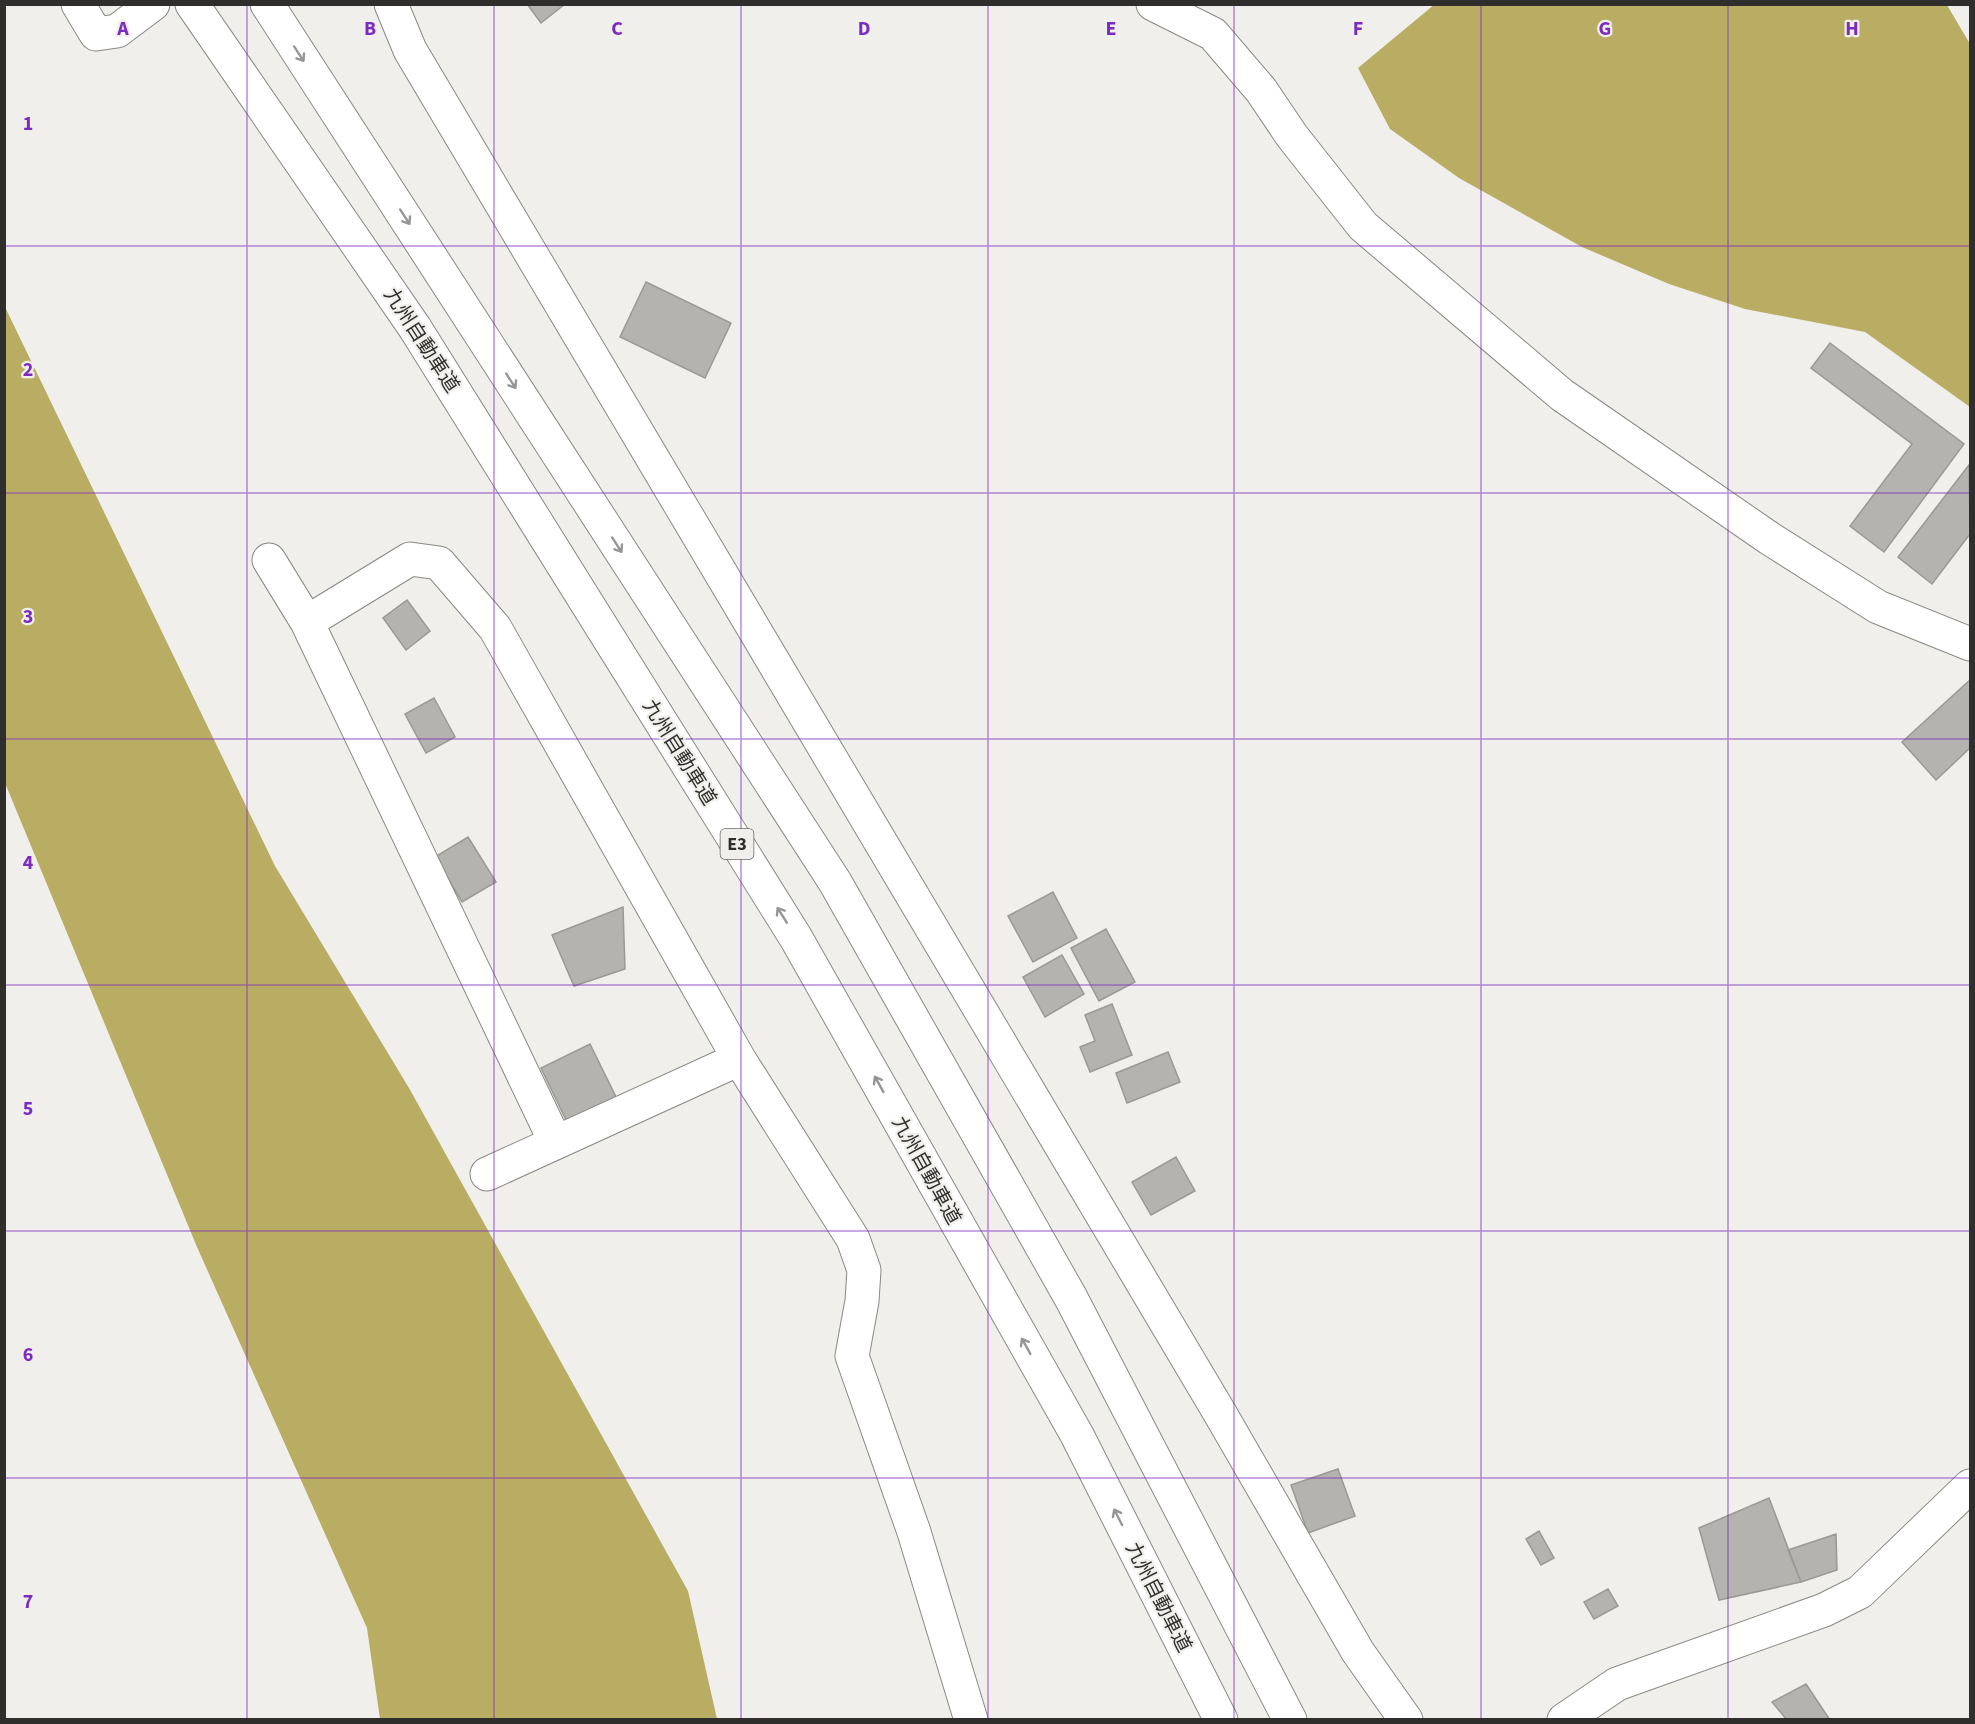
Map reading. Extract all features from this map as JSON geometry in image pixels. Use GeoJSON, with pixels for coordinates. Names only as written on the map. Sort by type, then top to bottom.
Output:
{"type":"FeatureCollection","features":[{"type":"Feature","properties":{"kind":"main road"},"geometry":{"type":"LineString","coordinates":[[78,4],[96,34],[117,31],[149,7]]}},
{"type":"Feature","properties":{"kind":"main road","name":"九州自動車道"},"geometry":{"type":"LineString","coordinates":[[192,4],[415,328],[796,938],[1077,1435],[1221,1719]]}},
{"type":"Feature","properties":{"kind":"main road"},"geometry":{"type":"LineString","coordinates":[[267,4],[835,882],[1071,1298],[1290,1719]]}},
{"type":"Feature","properties":{"kind":"main road"},"geometry":{"type":"LineString","coordinates":[[391,4],[410,50],[1209,1394],[1358,1652],[1406,1719]]}},
{"type":"Feature","properties":{"kind":"main road"},"geometry":{"type":"LineString","coordinates":[[1154,4],[1213,34],[1261,90],[1292,136],[1363,226],[1562,395],[1769,538],[1878,607],[1971,644]]}},
{"type":"Feature","properties":{"kind":"main road"},"geometry":{"type":"LineString","coordinates":[[307,622],[410,559],[439,563],[495,628],[739,1059],[853,1239],[864,1270],[862,1301],[852,1356],[914,1532],[971,1719]]}},
{"type":"Feature","properties":{"kind":"main road"},"geometry":{"type":"LineString","coordinates":[[269,560],[307,622],[555,1141]]}},
{"type":"Feature","properties":{"kind":"main road"},"geometry":{"type":"LineString","coordinates":[[487,1174],[739,1059]]}},
{"type":"Feature","properties":{"kind":"main road"},"geometry":{"type":"LineString","coordinates":[[1563,1719],[1617,1684],[1824,1610],[1860,1592],[1971,1486]]}},
{"type":"Feature","properties":{"kind":"shaded area"},"geometry":{"type":"Polygon","coordinates":[[[1435,4],[1947,5],[1970,44],[1970,407],[1865,332],[1745,309],[1669,284],[1582,247],[1459,178],[1390,129],[1358,68],[1435,4]]]}},
{"type":"Feature","properties":{"kind":"shaded area"},"geometry":{"type":"Polygon","coordinates":[[[5,307],[275,866],[409,1088],[688,1591],[717,1719],[380,1719],[367,1628],[197,1247],[5,783],[5,307]]]}},
{"type":"Feature","properties":{"kind":"building"},"geometry":{"type":"Polygon","coordinates":[[[527,4],[565,4],[541,23],[527,4]]]}},
{"type":"Feature","properties":{"kind":"building"},"geometry":{"type":"Polygon","coordinates":[[[646,282],[731,323],[705,378],[620,337],[646,282]]]}},
{"type":"Feature","properties":{"kind":"building"},"geometry":{"type":"Polygon","coordinates":[[[1830,343],[1964,444],[1884,552],[1850,526],[1912,444],[1811,368],[1830,343]]]}},
{"type":"Feature","properties":{"kind":"building"},"geometry":{"type":"Polygon","coordinates":[[[1969,465],[1970,534],[1932,584],[1898,557],[1969,465]]]}},
{"type":"Feature","properties":{"kind":"building"},"geometry":{"type":"Polygon","coordinates":[[[407,600],[430,631],[406,650],[383,618],[407,600]]]}},
{"type":"Feature","properties":{"kind":"building"},"geometry":{"type":"Polygon","coordinates":[[[1970,680],[1970,748],[1936,780],[1902,742],[1970,680]]]}},
{"type":"Feature","properties":{"kind":"building"},"geometry":{"type":"Polygon","coordinates":[[[434,698],[455,737],[426,753],[405,714],[434,698]]]}},
{"type":"Feature","properties":{"kind":"building"},"geometry":{"type":"Polygon","coordinates":[[[468,837],[496,882],[462,902],[435,857],[468,837]]]}},
{"type":"Feature","properties":{"kind":"building"},"geometry":{"type":"Polygon","coordinates":[[[1053,892],[1077,938],[1033,962],[1008,916],[1053,892]]]}},
{"type":"Feature","properties":{"kind":"building"},"geometry":{"type":"Polygon","coordinates":[[[623,907],[625,969],[574,986],[552,935],[623,907]]]}},
{"type":"Feature","properties":{"kind":"building"},"geometry":{"type":"Polygon","coordinates":[[[1106,929],[1135,982],[1099,1001],[1071,948],[1106,929]]]}},
{"type":"Feature","properties":{"kind":"building"},"geometry":{"type":"Polygon","coordinates":[[[1062,955],[1084,994],[1045,1017],[1023,977],[1062,955]]]}},
{"type":"Feature","properties":{"kind":"building"},"geometry":{"type":"Polygon","coordinates":[[[1112,1004],[1132,1055],[1090,1072],[1080,1047],[1095,1041],[1085,1015],[1112,1004]]]}},
{"type":"Feature","properties":{"kind":"building"},"geometry":{"type":"Polygon","coordinates":[[[590,1044],[617,1099],[567,1122],[541,1068],[590,1044]]]}},
{"type":"Feature","properties":{"kind":"building"},"geometry":{"type":"Polygon","coordinates":[[[1168,1052],[1180,1082],[1127,1103],[1116,1073],[1168,1052]]]}},
{"type":"Feature","properties":{"kind":"building"},"geometry":{"type":"Polygon","coordinates":[[[1176,1157],[1195,1191],[1151,1215],[1132,1182],[1176,1157]]]}},
{"type":"Feature","properties":{"kind":"building"},"geometry":{"type":"Polygon","coordinates":[[[1338,1469],[1355,1516],[1308,1533],[1291,1485],[1338,1469]]]}},
{"type":"Feature","properties":{"kind":"building"},"geometry":{"type":"Polygon","coordinates":[[[1769,1498],[1801,1582],[1719,1600],[1699,1528],[1769,1498]]]}},
{"type":"Feature","properties":{"kind":"building"},"geometry":{"type":"Polygon","coordinates":[[[1539,1531],[1554,1558],[1541,1565],[1526,1539],[1539,1531]]]}},
{"type":"Feature","properties":{"kind":"building"},"geometry":{"type":"Polygon","coordinates":[[[1836,1534],[1837,1570],[1801,1582],[1788,1550],[1836,1534]]]}},
{"type":"Feature","properties":{"kind":"building"},"geometry":{"type":"Polygon","coordinates":[[[1608,1589],[1618,1606],[1594,1619],[1584,1602],[1608,1589]]]}},
{"type":"Feature","properties":{"kind":"building"},"geometry":{"type":"Polygon","coordinates":[[[1806,1684],[1830,1720],[1787,1720],[1772,1702],[1806,1684]]]}}]}
